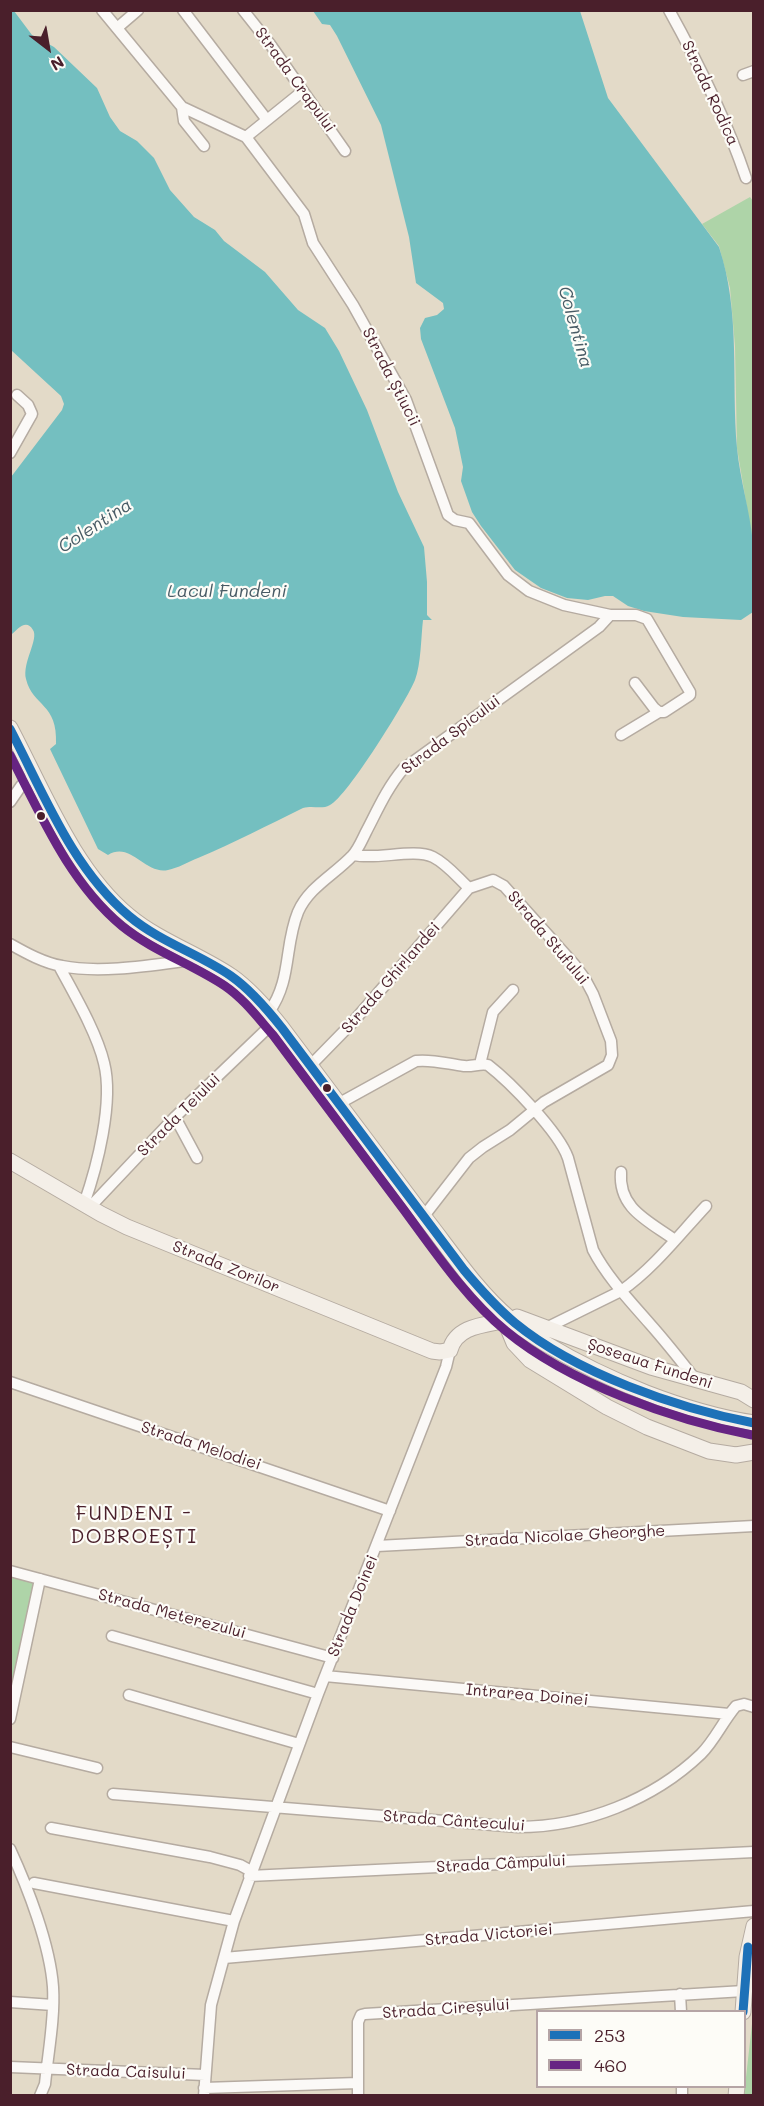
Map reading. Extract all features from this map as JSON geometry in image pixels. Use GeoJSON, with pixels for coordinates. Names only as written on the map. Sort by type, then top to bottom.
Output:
{"type":"FeatureCollection","features":[{"type":"Feature","properties":{"kind":"main road","name":"Șoseaua Fundeni"},"geometry":{"type":"LineString","coordinates":[[10,728],[74,861],[99,895],[136,928],[236,987],[270,1019],[310,1066],[502,1319],[514,1344],[530,1360],[608,1407],[647,1426],[709,1451],[736,1455],[753,1452]]}},
{"type":"Feature","properties":{"kind":"main road","name":"Șoseaua Fundeni"},"geometry":{"type":"LineString","coordinates":[[10,743],[32,776],[82,864],[111,900],[139,924],[232,977],[248,990],[457,1268],[502,1319],[538,1337],[586,1366],[630,1386],[713,1414],[753,1423]]}},
{"type":"Feature","properties":{"kind":"main road","name":"Strada Zorilor"},"geometry":{"type":"LineString","coordinates":[[10,1161],[87,1206],[140,1232],[432,1351],[450,1350]]}},
{"type":"Feature","properties":{"kind":"main road","name":"Strada Doinei"},"geometry":{"type":"LineString","coordinates":[[450,1350],[455,1338],[463,1332],[502,1319]]}},
{"type":"Feature","properties":{"kind":"main road","name":"Șoseaua Fundeni"},"geometry":{"type":"LineString","coordinates":[[538,1337],[741,1392],[753,1400]]}},
{"type":"Feature","properties":{"kind":"main road","name":"Șoseaua Fundeni"},"geometry":{"type":"LineString","coordinates":[[538,1337],[585,1376],[635,1399],[711,1423],[753,1433]]}},
{"type":"Feature","properties":{"kind":"main road"},"geometry":{"type":"LineString","coordinates":[[742,2010],[753,1926]]}},
{"type":"Feature","properties":{"kind":"street","name":"Strada Știucii"},"geometry":{"type":"LineString","coordinates":[[102,10],[182,107],[246,137],[304,214],[313,243],[344,290],[401,390],[415,420],[448,515],[455,520],[469,523],[507,575],[528,591],[564,605],[610,615],[636,615],[647,619],[690,692],[688,698],[664,712],[659,712]]}},
{"type":"Feature","properties":{"kind":"street"},"geometry":{"type":"LineString","coordinates":[[117,28],[138,10]]}},
{"type":"Feature","properties":{"kind":"street"},"geometry":{"type":"LineString","coordinates":[[183,10],[267,120]]}},
{"type":"Feature","properties":{"kind":"street","name":"Strada Crapului"},"geometry":{"type":"LineString","coordinates":[[243,10],[345,151]]}},
{"type":"Feature","properties":{"kind":"street","name":"Strada Rodica"},"geometry":{"type":"LineString","coordinates":[[669,10],[699,64],[734,143],[746,178]]}},
{"type":"Feature","properties":{"kind":"street"},"geometry":{"type":"LineString","coordinates":[[246,137],[303,91]]}},
{"type":"Feature","properties":{"kind":"street"},"geometry":{"type":"LineString","coordinates":[[182,107],[184,121],[204,146]]}},
{"type":"Feature","properties":{"kind":"street"},"geometry":{"type":"LineString","coordinates":[[10,453],[32,414],[28,405],[17,395]]}},
{"type":"Feature","properties":{"kind":"street","name":"Strada Spicului"},"geometry":{"type":"LineString","coordinates":[[270,1019],[284,982],[294,922],[299,911],[315,887],[354,855],[393,782],[403,769],[599,627],[610,615]]}},
{"type":"Feature","properties":{"kind":"street"},"geometry":{"type":"LineString","coordinates":[[621,735],[659,712],[635,683]]}},
{"type":"Feature","properties":{"kind":"street"},"geometry":{"type":"LineString","coordinates":[[10,802],[21,786],[32,776]]}},
{"type":"Feature","properties":{"kind":"street"},"geometry":{"type":"LineString","coordinates":[[354,855],[428,855],[439,861],[470,888]]}},
{"type":"Feature","properties":{"kind":"street","name":"Strada Stufului"},"geometry":{"type":"LineString","coordinates":[[470,888],[488,880],[499,882],[504,886],[585,979],[611,1041],[612,1055],[608,1065],[562,1091],[534,1111]]}},
{"type":"Feature","properties":{"kind":"street","name":"Strada Ghirlandei"},"geometry":{"type":"LineString","coordinates":[[310,1066],[352,1023],[470,888]]}},
{"type":"Feature","properties":{"kind":"street"},"geometry":{"type":"LineString","coordinates":[[10,944],[59,966],[94,969],[192,960]]}},
{"type":"Feature","properties":{"kind":"street"},"geometry":{"type":"LineString","coordinates":[[59,966],[103,1058],[106,1076],[104,1126],[87,1206]]}},
{"type":"Feature","properties":{"kind":"street"},"geometry":{"type":"LineString","coordinates":[[480,1064],[493,1012],[513,990]]}},
{"type":"Feature","properties":{"kind":"street","name":"Strada Teiului"},"geometry":{"type":"LineString","coordinates":[[87,1206],[270,1019]]}},
{"type":"Feature","properties":{"kind":"street"},"geometry":{"type":"LineString","coordinates":[[338,1104],[416,1061],[426,1060],[468,1066],[480,1064],[494,1069],[534,1111],[566,1151],[592,1250],[621,1291],[667,1343],[695,1380]]}},
{"type":"Feature","properties":{"kind":"street"},"geometry":{"type":"LineString","coordinates":[[424,1216],[469,1158],[534,1111]]}},
{"type":"Feature","properties":{"kind":"street"},"geometry":{"type":"LineString","coordinates":[[176,1117],[197,1158]]}},
{"type":"Feature","properties":{"kind":"street"},"geometry":{"type":"LineString","coordinates":[[621,1172],[622,1190],[629,1206],[675,1240]]}},
{"type":"Feature","properties":{"kind":"street"},"geometry":{"type":"LineString","coordinates":[[538,1337],[621,1291],[646,1272],[706,1206]]}},
{"type":"Feature","properties":{"kind":"street","name":"Strada Doinei"},"geometry":{"type":"LineString","coordinates":[[204,2092],[211,2005],[234,1921],[275,1806],[446,1367],[450,1350]]}},
{"type":"Feature","properties":{"kind":"street","name":"Strada Melodiei"},"geometry":{"type":"LineString","coordinates":[[10,1382],[390,1511]]}},
{"type":"Feature","properties":{"kind":"street","name":"Strada Nicolae Gheorghe"},"geometry":{"type":"LineString","coordinates":[[377,1546],[753,1526]]}},
{"type":"Feature","properties":{"kind":"street","name":"Strada Meterezului"},"geometry":{"type":"LineString","coordinates":[[10,1571],[333,1658]]}},
{"type":"Feature","properties":{"kind":"street"},"geometry":{"type":"LineString","coordinates":[[10,1719],[40,1579]]}},
{"type":"Feature","properties":{"kind":"street"},"geometry":{"type":"LineString","coordinates":[[112,1636],[318,1694]]}},
{"type":"Feature","properties":{"kind":"street","name":"Intrarea Doinei"},"geometry":{"type":"LineString","coordinates":[[325,1676],[729,1714]]}},
{"type":"Feature","properties":{"kind":"street"},"geometry":{"type":"LineString","coordinates":[[129,1695],[299,1744]]}},
{"type":"Feature","properties":{"kind":"street"},"geometry":{"type":"LineString","coordinates":[[729,1714],[740,1704],[753,1707]]}},
{"type":"Feature","properties":{"kind":"street","name":"Strada Cântecului"},"geometry":{"type":"LineString","coordinates":[[112,1794],[541,1827],[591,1817],[626,1803],[666,1780],[702,1753],[719,1732],[729,1714]]}},
{"type":"Feature","properties":{"kind":"street"},"geometry":{"type":"LineString","coordinates":[[10,1747],[98,1768]]}},
{"type":"Feature","properties":{"kind":"street"},"geometry":{"type":"LineString","coordinates":[[51,1828],[210,1857],[240,1865],[250,1874]]}},
{"type":"Feature","properties":{"kind":"street"},"geometry":{"type":"LineString","coordinates":[[10,1850],[23,1881],[47,1954],[53,1987],[46,2069]]}},
{"type":"Feature","properties":{"kind":"street","name":"Strada Câmpului"},"geometry":{"type":"LineString","coordinates":[[250,1874],[753,1852]]}},
{"type":"Feature","properties":{"kind":"street"},"geometry":{"type":"LineString","coordinates":[[34,1883],[234,1921]]}},
{"type":"Feature","properties":{"kind":"street","name":"Strada Victoriei"},"geometry":{"type":"LineString","coordinates":[[224,1959],[753,1911]]}},
{"type":"Feature","properties":{"kind":"street","name":"Strada Cireșului"},"geometry":{"type":"LineString","coordinates":[[358,2096],[358,2022],[361,2015],[744,1991]]}},
{"type":"Feature","properties":{"kind":"street"},"geometry":{"type":"LineString","coordinates":[[681,1994],[681,2010]]}},
{"type":"Feature","properties":{"kind":"street"},"geometry":{"type":"LineString","coordinates":[[10,2002],[53,2005]]}},
{"type":"Feature","properties":{"kind":"street","name":"Strada Caisului"},"geometry":{"type":"LineString","coordinates":[[10,2067],[205,2075]]}},
{"type":"Feature","properties":{"kind":"street","name":"Strada Caisului"},"geometry":{"type":"LineString","coordinates":[[40,2096],[45,2084],[46,2069]]}},
{"type":"Feature","properties":{"kind":"street"},"geometry":{"type":"LineString","coordinates":[[204,2092],[358,2083]]}},
{"type":"Feature","properties":{"kind":"green space"},"geometry":{"type":"Polygon","coordinates":[[[750,197],[753,201],[753,544],[737,448],[735,346],[730,288],[719,246],[702,224],[750,197]]]}},
{"type":"Feature","properties":{"kind":"green space"},"geometry":{"type":"Polygon","coordinates":[[[11,1575],[35,1581],[11,1696],[11,1575]]]}},
{"type":"Feature","properties":{"kind":"green space"},"geometry":{"type":"Polygon","coordinates":[[[753,2015],[753,2095],[744,2095],[753,2015]]]}},
{"type":"Feature","properties":{"kind":"water","name":"Lacul Fundeni"},"geometry":{"type":"Polygon","coordinates":[[[10,11],[14,11],[32,35],[54,47],[97,88],[110,117],[120,131],[137,141],[154,158],[170,190],[194,217],[215,230],[224,241],[265,272],[298,310],[325,328],[339,351],[367,410],[398,492],[424,547],[427,615],[432,620],[423,620],[417,674],[410,691],[389,726],[349,785],[330,805],[303,808],[225,846],[168,870],[152,868],[124,852],[108,855],[98,849],[50,749],[56,744],[53,720],[29,688],[26,679],[26,666],[34,639],[33,630],[25,625],[11,635],[11,477],[62,410],[64,404],[61,396],[11,350],[10,11]]]}},
{"type":"Feature","properties":{"kind":"water","name":"Colentina"},"geometry":{"type":"Polygon","coordinates":[[[313,11],[580,11],[608,98],[719,247],[726,272],[733,322],[737,448],[754,551],[753,612],[741,620],[683,617],[644,611],[628,606],[613,596],[588,600],[567,598],[541,588],[515,570],[481,526],[472,512],[461,481],[463,467],[455,428],[421,339],[420,328],[425,318],[437,315],[444,309],[443,303],[416,283],[409,237],[381,125],[337,36],[330,25],[322,24],[313,11]]]}},
{"type":"Feature","properties":{"kind":"transit line","name":"253"},"geometry":{"type":"LineString","coordinates":[[10,729],[61,829],[91,876],[109,897],[141,925],[231,976],[258,1000],[282,1028],[464,1270],[501,1311],[540,1341],[597,1373],[660,1398],[754,1423]]}},
{"type":"Feature","properties":{"kind":"transit line","name":"460"},"geometry":{"type":"LineString","coordinates":[[10,755],[45,824],[86,889],[103,908],[134,935],[225,986],[250,1009],[273,1035],[452,1274],[491,1318],[531,1350],[591,1383],[689,1420],[752,1435]]}},
{"type":"Feature","properties":{"kind":"transit line"},"geometry":{"type":"LineString","coordinates":[[743,2010],[748,1947]]}},
{"type":"Feature","properties":{"kind":"district","name":"FUNDENI - DOBROEȘTI"},"geometry":{"type":"Point","coordinates":[134,1526]}}]}
